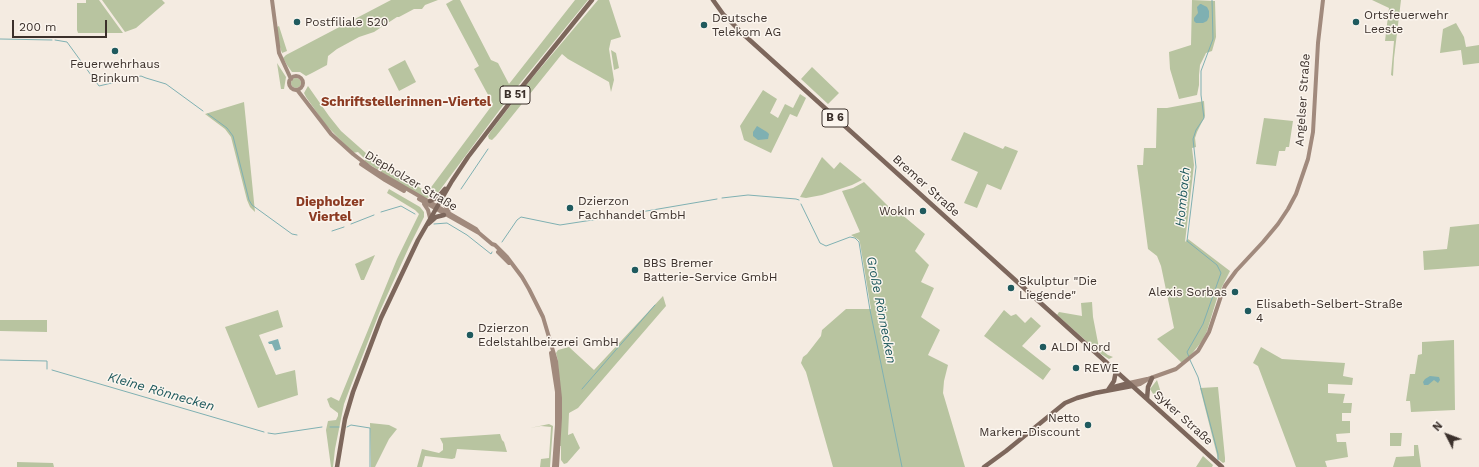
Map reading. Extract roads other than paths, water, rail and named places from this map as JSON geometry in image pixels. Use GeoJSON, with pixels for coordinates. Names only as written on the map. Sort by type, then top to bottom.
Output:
{"type":"FeatureCollection","features":[{"type":"Feature","properties":{"kind":"main road","name":"B 51"},"geometry":{"type":"LineString","coordinates":[[337,467],[344,419],[352,392],[390,298],[411,252],[426,224],[452,181],[494,122],[592,0]]}},
{"type":"Feature","properties":{"kind":"main road","name":"Bremer Straße"},"geometry":{"type":"LineString","coordinates":[[713,0],[723,14],[740,31],[1131,384]]}},
{"type":"Feature","properties":{"kind":"main road","name":"B 51"},"geometry":{"type":"LineString","coordinates":[[430,201],[438,197],[452,181]]}},
{"type":"Feature","properties":{"kind":"main road"},"geometry":{"type":"LineString","coordinates":[[426,224],[430,223],[436,217],[444,215]]}},
{"type":"Feature","properties":{"kind":"main road"},"geometry":{"type":"LineString","coordinates":[[1109,390],[1114,381],[1116,371]]}},
{"type":"Feature","properties":{"kind":"main road"},"geometry":{"type":"LineString","coordinates":[[1147,399],[1150,379]]}},
{"type":"Feature","properties":{"kind":"main road"},"geometry":{"type":"LineString","coordinates":[[984,467],[998,458],[1066,403],[1077,398],[1131,384]]}},
{"type":"Feature","properties":{"kind":"main road","name":"Syker Straße"},"geometry":{"type":"LineString","coordinates":[[1131,384],[1221,466]]}},
{"type":"Feature","properties":{"kind":"street"},"geometry":{"type":"LineString","coordinates":[[272,0],[279,54],[292,78]]}},
{"type":"Feature","properties":{"kind":"street","name":"Angelser Straße"},"geometry":{"type":"LineString","coordinates":[[1131,384],[1176,370],[1198,351],[1209,332],[1225,286],[1236,271],[1263,242],[1288,209],[1303,175],[1310,151],[1313,132],[1318,43],[1323,0]]}},
{"type":"Feature","properties":{"kind":"street"},"geometry":{"type":"LineString","coordinates":[[300,77],[303,80],[304,84],[300,90],[293,90],[290,87],[289,83],[292,78],[300,77]]}},
{"type":"Feature","properties":{"kind":"street","name":"Diepholzer Straße"},"geometry":{"type":"LineString","coordinates":[[300,90],[306,101],[324,125],[350,155],[370,170],[421,201],[451,214],[470,225],[492,244],[513,266],[529,289],[542,317],[551,346],[557,392],[555,467]]}},
{"type":"Feature","properties":{"kind":"street","name":"Diepholzer Straße"},"geometry":{"type":"LineString","coordinates":[[337,140],[371,168],[422,199],[430,201],[444,215],[479,234]]}},
{"type":"Feature","properties":{"kind":"street"},"geometry":{"type":"LineString","coordinates":[[442,197],[446,209],[451,214]]}},
{"type":"Feature","properties":{"kind":"street"},"geometry":{"type":"LineString","coordinates":[[421,201],[427,208],[430,218]]}},
{"type":"Feature","properties":{"kind":"water"},"geometry":{"type":"Polygon","coordinates":[[[1200,4],[1207,7],[1209,17],[1207,21],[1203,23],[1196,23],[1194,18],[1198,13],[1197,7],[1200,4]]]}},
{"type":"Feature","properties":{"kind":"water"},"geometry":{"type":"Polygon","coordinates":[[[757,126],[769,134],[768,139],[758,140],[753,136],[753,132],[757,126]]]}},
{"type":"Feature","properties":{"kind":"water"},"geometry":{"type":"Polygon","coordinates":[[[278,339],[281,349],[275,351],[272,344],[269,344],[268,342],[278,339]]]}},
{"type":"Feature","properties":{"kind":"water"},"geometry":{"type":"Polygon","coordinates":[[[1430,376],[1439,377],[1440,380],[1438,383],[1434,380],[1428,385],[1424,385],[1423,382],[1425,379],[1430,376]]]}},
{"type":"Feature","properties":{"kind":"waterway","name":"Hombach"},"geometry":{"type":"LineString","coordinates":[[1189,357],[1187,352],[1203,324],[1221,273],[1217,265],[1187,241],[1196,167],[1193,139],[1196,130],[1204,118],[1201,95],[1201,71],[1213,39],[1212,0]]}},
{"type":"Feature","properties":{"kind":"waterway","name":"Große Rönnecken"},"geometry":{"type":"LineString","coordinates":[[0,39],[52,40]]}},
{"type":"Feature","properties":{"kind":"waterway","name":"Große Rönnecken"},"geometry":{"type":"LineString","coordinates":[[55,40],[67,42],[99,86],[141,76],[166,84],[203,111]]}},
{"type":"Feature","properties":{"kind":"waterway","name":"Große Rönnecken"},"geometry":{"type":"LineString","coordinates":[[208,114],[227,128],[233,136],[249,200],[252,205],[292,234],[297,235]]}},
{"type":"Feature","properties":{"kind":"waterway"},"geometry":{"type":"LineString","coordinates":[[461,189],[488,149]]}},
{"type":"Feature","properties":{"kind":"waterway","name":"Große Rönnecken"},"geometry":{"type":"LineString","coordinates":[[722,198],[748,195],[799,200]]}},
{"type":"Feature","properties":{"kind":"waterway","name":"Große Rönnecken"},"geometry":{"type":"LineString","coordinates":[[629,214],[717,199]]}},
{"type":"Feature","properties":{"kind":"waterway","name":"Große Rönnecken"},"geometry":{"type":"LineString","coordinates":[[801,204],[820,243],[826,246],[850,237],[855,238],[859,242],[870,310],[902,467]]}},
{"type":"Feature","properties":{"kind":"waterway","name":"Große Rönnecken"},"geometry":{"type":"LineString","coordinates":[[381,212],[401,206],[415,214]]}},
{"type":"Feature","properties":{"kind":"waterway","name":"Große Rönnecken"},"geometry":{"type":"LineString","coordinates":[[351,224],[374,215]]}},
{"type":"Feature","properties":{"kind":"waterway","name":"Große Rönnecken"},"geometry":{"type":"LineString","coordinates":[[502,242],[517,220],[521,217],[560,225],[625,215]]}},
{"type":"Feature","properties":{"kind":"waterway","name":"Große Rönnecken"},"geometry":{"type":"LineString","coordinates":[[434,224],[447,223],[467,235],[491,254],[492,252]]}},
{"type":"Feature","properties":{"kind":"waterway","name":"Große Rönnecken"},"geometry":{"type":"LineString","coordinates":[[332,231],[344,227]]}},
{"type":"Feature","properties":{"kind":"waterway"},"geometry":{"type":"LineString","coordinates":[[582,389],[655,305]]}},
{"type":"Feature","properties":{"kind":"waterway","name":"Kleine Rönnecken"},"geometry":{"type":"LineString","coordinates":[[0,360],[47,361],[47,369]]}},
{"type":"Feature","properties":{"kind":"waterway","name":"Hombach"},"geometry":{"type":"LineString","coordinates":[[1190,360],[1198,377],[1218,454],[1218,460]]}},
{"type":"Feature","properties":{"kind":"waterway","name":"Kleine Rönnecken"},"geometry":{"type":"LineString","coordinates":[[52,370],[264,432]]}},
{"type":"Feature","properties":{"kind":"waterway","name":"Kleine Rönnecken"},"geometry":{"type":"LineString","coordinates":[[347,427],[351,425],[370,428],[370,467]]}},
{"type":"Feature","properties":{"kind":"waterway","name":"Kleine Rönnecken"},"geometry":{"type":"LineString","coordinates":[[268,433],[275,434],[322,427]]}},
{"type":"Feature","properties":{"kind":"waterway","name":"Kleine Rönnecken"},"geometry":{"type":"LineString","coordinates":[[330,427],[339,427]]}},
{"type":"Feature","properties":{"kind":"place","name":"Postfiliale 520"},"geometry":{"type":"Point","coordinates":[297,22]}},
{"type":"Feature","properties":{"kind":"place","name":"Ortsfeuerwehr Leeste"},"geometry":{"type":"Point","coordinates":[1356,22]}},
{"type":"Feature","properties":{"kind":"place","name":"Deutsche Telekom AG"},"geometry":{"type":"Point","coordinates":[704,25]}},
{"type":"Feature","properties":{"kind":"place","name":"Feuerwehrhaus Brinkum"},"geometry":{"type":"Point","coordinates":[115,51]}},
{"type":"Feature","properties":{"kind":"place","name":"Dzierzon Fachhandel GmbH"},"geometry":{"type":"Point","coordinates":[570,208]}},
{"type":"Feature","properties":{"kind":"place","name":"WokIn"},"geometry":{"type":"Point","coordinates":[923,211]}},
{"type":"Feature","properties":{"kind":"place","name":"BBS Bremer Batterie-Service GmbH"},"geometry":{"type":"Point","coordinates":[635,270]}},
{"type":"Feature","properties":{"kind":"place","name":"Skulptur \"Die Liegende\""},"geometry":{"type":"Point","coordinates":[1011,288]}},
{"type":"Feature","properties":{"kind":"place","name":"Alexis Sorbas"},"geometry":{"type":"Point","coordinates":[1235,292]}},
{"type":"Feature","properties":{"kind":"place","name":"Elisabeth-Selbert-Straße 4"},"geometry":{"type":"Point","coordinates":[1248,311]}},
{"type":"Feature","properties":{"kind":"place","name":"Dzierzon Edelstahlbeizerei GmbH"},"geometry":{"type":"Point","coordinates":[470,335]}},
{"type":"Feature","properties":{"kind":"place","name":"ALDI Nord"},"geometry":{"type":"Point","coordinates":[1043,347]}},
{"type":"Feature","properties":{"kind":"place","name":"REWE"},"geometry":{"type":"Point","coordinates":[1076,368]}},
{"type":"Feature","properties":{"kind":"place","name":"Netto Marken-Discount"},"geometry":{"type":"Point","coordinates":[1088,425]}},
{"type":"Feature","properties":{"kind":"district","name":"Schriftstellerinnen-Viertel"},"geometry":{"type":"Point","coordinates":[406,102]}},
{"type":"Feature","properties":{"kind":"district","name":"Diepholzer Viertel"},"geometry":{"type":"Point","coordinates":[330,210]}}]}
